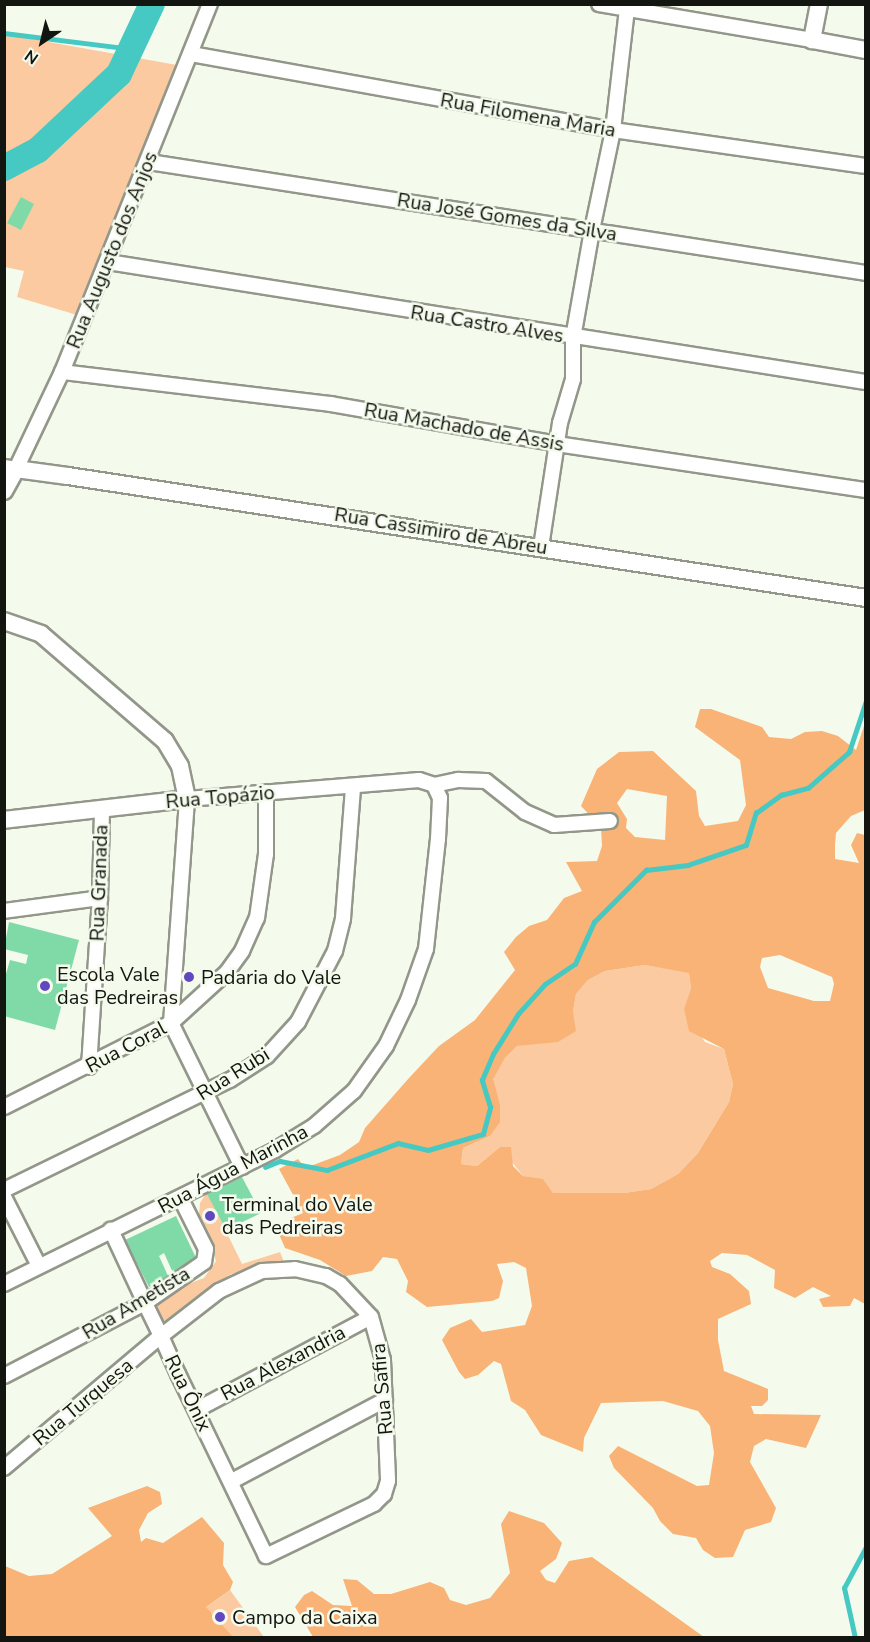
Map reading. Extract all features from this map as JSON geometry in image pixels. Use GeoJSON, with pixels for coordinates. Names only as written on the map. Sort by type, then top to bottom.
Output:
{"type":"FeatureCollection","features":[{"type":"Feature","properties":{"kind":"street","name":"Rua Augusto dos Anjos"},"geometry":{"type":"LineString","coordinates":[[4,491],[10,468],[62,372],[149,162],[210,4]]}},
{"type":"Feature","properties":{"kind":"street"},"geometry":{"type":"LineString","coordinates":[[598,4],[866,50]]}},
{"type":"Feature","properties":{"kind":"street"},"geometry":{"type":"LineString","coordinates":[[812,40],[819,4]]}},
{"type":"Feature","properties":{"kind":"street"},"geometry":{"type":"LineString","coordinates":[[541,547],[557,444],[573,379],[573,338],[592,230],[614,130],[627,9]]}},
{"type":"Feature","properties":{"kind":"street","name":"Rua Filomena Maria"},"geometry":{"type":"LineString","coordinates":[[192,54],[614,130],[866,166]]}},
{"type":"Feature","properties":{"kind":"street","name":"Rua José Gomes da Silva"},"geometry":{"type":"LineString","coordinates":[[149,162],[866,273]]}},
{"type":"Feature","properties":{"kind":"street","name":"Rua Castro Alves"},"geometry":{"type":"LineString","coordinates":[[108,262],[573,338],[866,382]]}},
{"type":"Feature","properties":{"kind":"street","name":"Rua Machado de Assis"},"geometry":{"type":"LineString","coordinates":[[62,372],[331,404],[557,444],[866,490]]}},
{"type":"Feature","properties":{"kind":"street","name":"Rua Cassimiro de Abreu"},"geometry":{"type":"LineString","coordinates":[[10,468],[866,598]]}},
{"type":"Feature","properties":{"kind":"street"},"geometry":{"type":"LineString","coordinates":[[4,621],[41,634],[165,741],[180,766],[187,799],[171,1023],[242,1167]]}},
{"type":"Feature","properties":{"kind":"street","name":"Rua Topázio"},"geometry":{"type":"LineString","coordinates":[[4,820],[266,792],[352,788],[419,780],[434,785],[458,780],[486,781],[525,812],[554,825],[610,821]]}},
{"type":"Feature","properties":{"kind":"street","name":"Rua Água Marinha"},"geometry":{"type":"LineString","coordinates":[[4,1284],[111,1230],[181,1199],[242,1167],[314,1126],[354,1091],[386,1046],[408,1000],[426,948],[437,863],[440,798],[434,785]]}},
{"type":"Feature","properties":{"kind":"street","name":"Rua Rubi"},"geometry":{"type":"LineString","coordinates":[[4,1190],[207,1093],[267,1056],[298,1022],[320,984],[335,951],[344,918],[352,788]]}},
{"type":"Feature","properties":{"kind":"street","name":"Rua Coral"},"geometry":{"type":"LineString","coordinates":[[4,1107],[171,1023],[227,972],[242,951],[257,918],[266,854],[266,792]]}},
{"type":"Feature","properties":{"kind":"street","name":"Rua Granada"},"geometry":{"type":"LineString","coordinates":[[89,1066],[100,898],[102,808]]}},
{"type":"Feature","properties":{"kind":"street"},"geometry":{"type":"LineString","coordinates":[[4,911],[100,898]]}},
{"type":"Feature","properties":{"kind":"street"},"geometry":{"type":"LineString","coordinates":[[4,1197],[39,1266]]}},
{"type":"Feature","properties":{"kind":"street","name":"Rua Ametista"},"geometry":{"type":"LineString","coordinates":[[4,1376],[145,1303],[207,1258],[181,1199]]}},
{"type":"Feature","properties":{"kind":"street","name":"Rua Ônix"},"geometry":{"type":"LineString","coordinates":[[111,1230],[266,1556]]}},
{"type":"Feature","properties":{"kind":"street","name":"Rua Safira"},"geometry":{"type":"LineString","coordinates":[[161,1336],[233,1282],[278,1269],[326,1276],[358,1299],[371,1317],[382,1360],[385,1400],[388,1481],[384,1494],[374,1504],[266,1556]]}},
{"type":"Feature","properties":{"kind":"street","name":"Rua Alexandria"},"geometry":{"type":"LineString","coordinates":[[195,1410],[371,1317]]}},
{"type":"Feature","properties":{"kind":"street","name":"Rua Turquesa"},"geometry":{"type":"LineString","coordinates":[[4,1468],[161,1336]]}},
{"type":"Feature","properties":{"kind":"street"},"geometry":{"type":"LineString","coordinates":[[232,1481],[385,1400]]}},
{"type":"Feature","properties":{"kind":"shaded area"},"geometry":{"type":"Polygon","coordinates":[[[4,34],[177,65],[77,315],[17,297],[24,271],[5,267],[4,34]]]}},
{"type":"Feature","properties":{"kind":"shaded area"},"geometry":{"type":"Polygon","coordinates":[[[700,709],[711,709],[762,727],[769,737],[791,739],[805,732],[822,731],[838,736],[856,750],[865,723],[865,810],[851,816],[836,833],[835,859],[859,863],[851,845],[857,833],[865,835],[865,1304],[854,1298],[850,1306],[823,1307],[819,1299],[831,1296],[813,1287],[795,1298],[774,1288],[775,1270],[747,1255],[722,1253],[710,1261],[712,1267],[730,1274],[749,1291],[751,1304],[718,1319],[718,1340],[724,1371],[768,1389],[768,1400],[762,1406],[751,1406],[754,1414],[821,1415],[806,1448],[766,1439],[754,1446],[750,1462],[776,1508],[771,1522],[745,1530],[733,1557],[715,1558],[703,1550],[696,1538],[673,1534],[660,1521],[653,1508],[614,1468],[609,1456],[618,1446],[697,1486],[709,1485],[714,1453],[710,1426],[698,1411],[663,1401],[601,1403],[584,1438],[583,1452],[541,1435],[525,1410],[511,1401],[501,1364],[494,1361],[478,1375],[465,1379],[459,1372],[442,1340],[450,1328],[471,1319],[482,1332],[525,1325],[532,1306],[526,1268],[514,1262],[497,1264],[503,1281],[499,1298],[492,1301],[427,1307],[406,1292],[408,1281],[397,1259],[383,1257],[372,1271],[346,1276],[320,1260],[285,1248],[278,1232],[291,1218],[303,1213],[279,1169],[298,1159],[305,1168],[340,1155],[359,1142],[365,1128],[409,1078],[439,1046],[475,1020],[515,970],[504,952],[516,937],[529,926],[547,920],[564,898],[582,891],[566,862],[597,861],[602,846],[601,827],[581,806],[597,769],[619,752],[653,751],[696,791],[699,816],[705,826],[738,821],[746,805],[740,760],[695,727],[700,709]],[[627,789],[617,803],[627,819],[626,828],[635,837],[665,840],[667,796],[627,789]],[[780,955],[762,958],[760,967],[768,988],[814,1001],[830,1001],[834,984],[832,977],[780,955]],[[645,965],[605,971],[588,980],[576,994],[573,1012],[576,1031],[558,1042],[517,1046],[505,1058],[493,1079],[500,1104],[500,1122],[490,1136],[463,1148],[461,1164],[477,1166],[500,1147],[511,1147],[513,1166],[523,1176],[543,1179],[553,1193],[624,1193],[651,1189],[678,1174],[698,1153],[729,1102],[733,1084],[724,1049],[689,1031],[684,1009],[691,988],[689,973],[645,965]]]}},
{"type":"Feature","properties":{"kind":"shaded area"},"geometry":{"type":"Polygon","coordinates":[[[645,965],[689,972],[691,988],[684,1010],[705,1042],[724,1049],[733,1084],[729,1102],[698,1153],[678,1174],[651,1189],[624,1193],[553,1193],[543,1180],[523,1176],[500,1147],[477,1166],[461,1164],[463,1148],[490,1136],[500,1104],[492,1079],[505,1058],[517,1046],[528,1044],[573,1012],[576,994],[588,980],[605,971],[645,965]]]}},
{"type":"Feature","properties":{"kind":"shaded area"},"geometry":{"type":"Polygon","coordinates":[[[207,1192],[242,1264],[280,1252],[284,1262],[231,1274],[187,1310],[165,1321],[156,1314],[153,1306],[164,1293],[204,1278],[216,1261],[199,1215],[200,1203],[207,1192]]]}},
{"type":"Feature","properties":{"kind":"shaded area"},"geometry":{"type":"Polygon","coordinates":[[[147,1486],[160,1492],[162,1504],[148,1513],[139,1530],[141,1542],[146,1538],[163,1543],[202,1517],[224,1543],[223,1565],[233,1582],[230,1590],[206,1607],[233,1637],[5,1637],[5,1566],[29,1576],[52,1574],[112,1536],[88,1508],[147,1486]]]}},
{"type":"Feature","properties":{"kind":"shaded area"},"geometry":{"type":"Polygon","coordinates":[[[509,1511],[544,1523],[562,1543],[556,1559],[540,1571],[546,1580],[555,1583],[569,1561],[592,1557],[704,1637],[313,1637],[295,1607],[304,1595],[312,1591],[333,1605],[352,1606],[343,1579],[357,1580],[374,1594],[391,1594],[430,1582],[444,1588],[450,1600],[466,1605],[490,1598],[510,1573],[501,1524],[509,1511]]]}},
{"type":"Feature","properties":{"kind":"shaded area","name":"Campo da Caixa"},"geometry":{"type":"Polygon","coordinates":[[[230,1590],[264,1637],[163,1638],[230,1590]]]}},
{"type":"Feature","properties":{"kind":"building"},"geometry":{"type":"Polygon","coordinates":[[[21,197],[34,204],[21,230],[7,223],[21,197]]]}},
{"type":"Feature","properties":{"kind":"building"},"geometry":{"type":"Polygon","coordinates":[[[9,922],[79,940],[55,1030],[4,1016],[4,981],[10,960],[26,964],[28,955],[4,949],[9,922]]]}},
{"type":"Feature","properties":{"kind":"building"},"geometry":{"type":"Polygon","coordinates":[[[242,1177],[261,1213],[226,1230],[207,1194],[242,1177]]]}},
{"type":"Feature","properties":{"kind":"building","name":"Terminal do Vale das Pedreiras"},"geometry":{"type":"Polygon","coordinates":[[[212,1209],[217,1218],[208,1223],[203,1214],[212,1209]]]}},
{"type":"Feature","properties":{"kind":"building"},"geometry":{"type":"Polygon","coordinates":[[[176,1216],[199,1264],[174,1275],[164,1253],[159,1256],[169,1278],[149,1287],[125,1240],[176,1216]]]}},
{"type":"Feature","properties":{"kind":"waterway"},"geometry":{"type":"LineString","coordinates":[[4,168],[38,150],[119,74],[152,4]]}},
{"type":"Feature","properties":{"kind":"waterway"},"geometry":{"type":"LineString","coordinates":[[4,33],[133,49]]}},
{"type":"Feature","properties":{"kind":"waterway"},"geometry":{"type":"LineString","coordinates":[[265,1167],[280,1161],[327,1170],[398,1143],[428,1150],[483,1134],[490,1107],[482,1080],[493,1054],[518,1014],[545,984],[575,964],[594,922],[646,870],[688,865],[746,845],[756,813],[781,795],[808,788],[849,752],[866,701]]}},
{"type":"Feature","properties":{"kind":"waterway"},"geometry":{"type":"LineString","coordinates":[[855,1638],[844,1588],[866,1547]]}},
{"type":"Feature","properties":{"kind":"place","name":"Padaria do Vale"},"geometry":{"type":"Point","coordinates":[189,977]}},
{"type":"Feature","properties":{"kind":"place","name":"Escola Vale das Pedreiras"},"geometry":{"type":"Point","coordinates":[45,986]}},
{"type":"Feature","properties":{"kind":"place","name":"Terminal do Vale das Pedreiras"},"geometry":{"type":"Point","coordinates":[210,1216]}},
{"type":"Feature","properties":{"kind":"place","name":"Campo da Caixa"},"geometry":{"type":"Point","coordinates":[220,1617]}}]}
